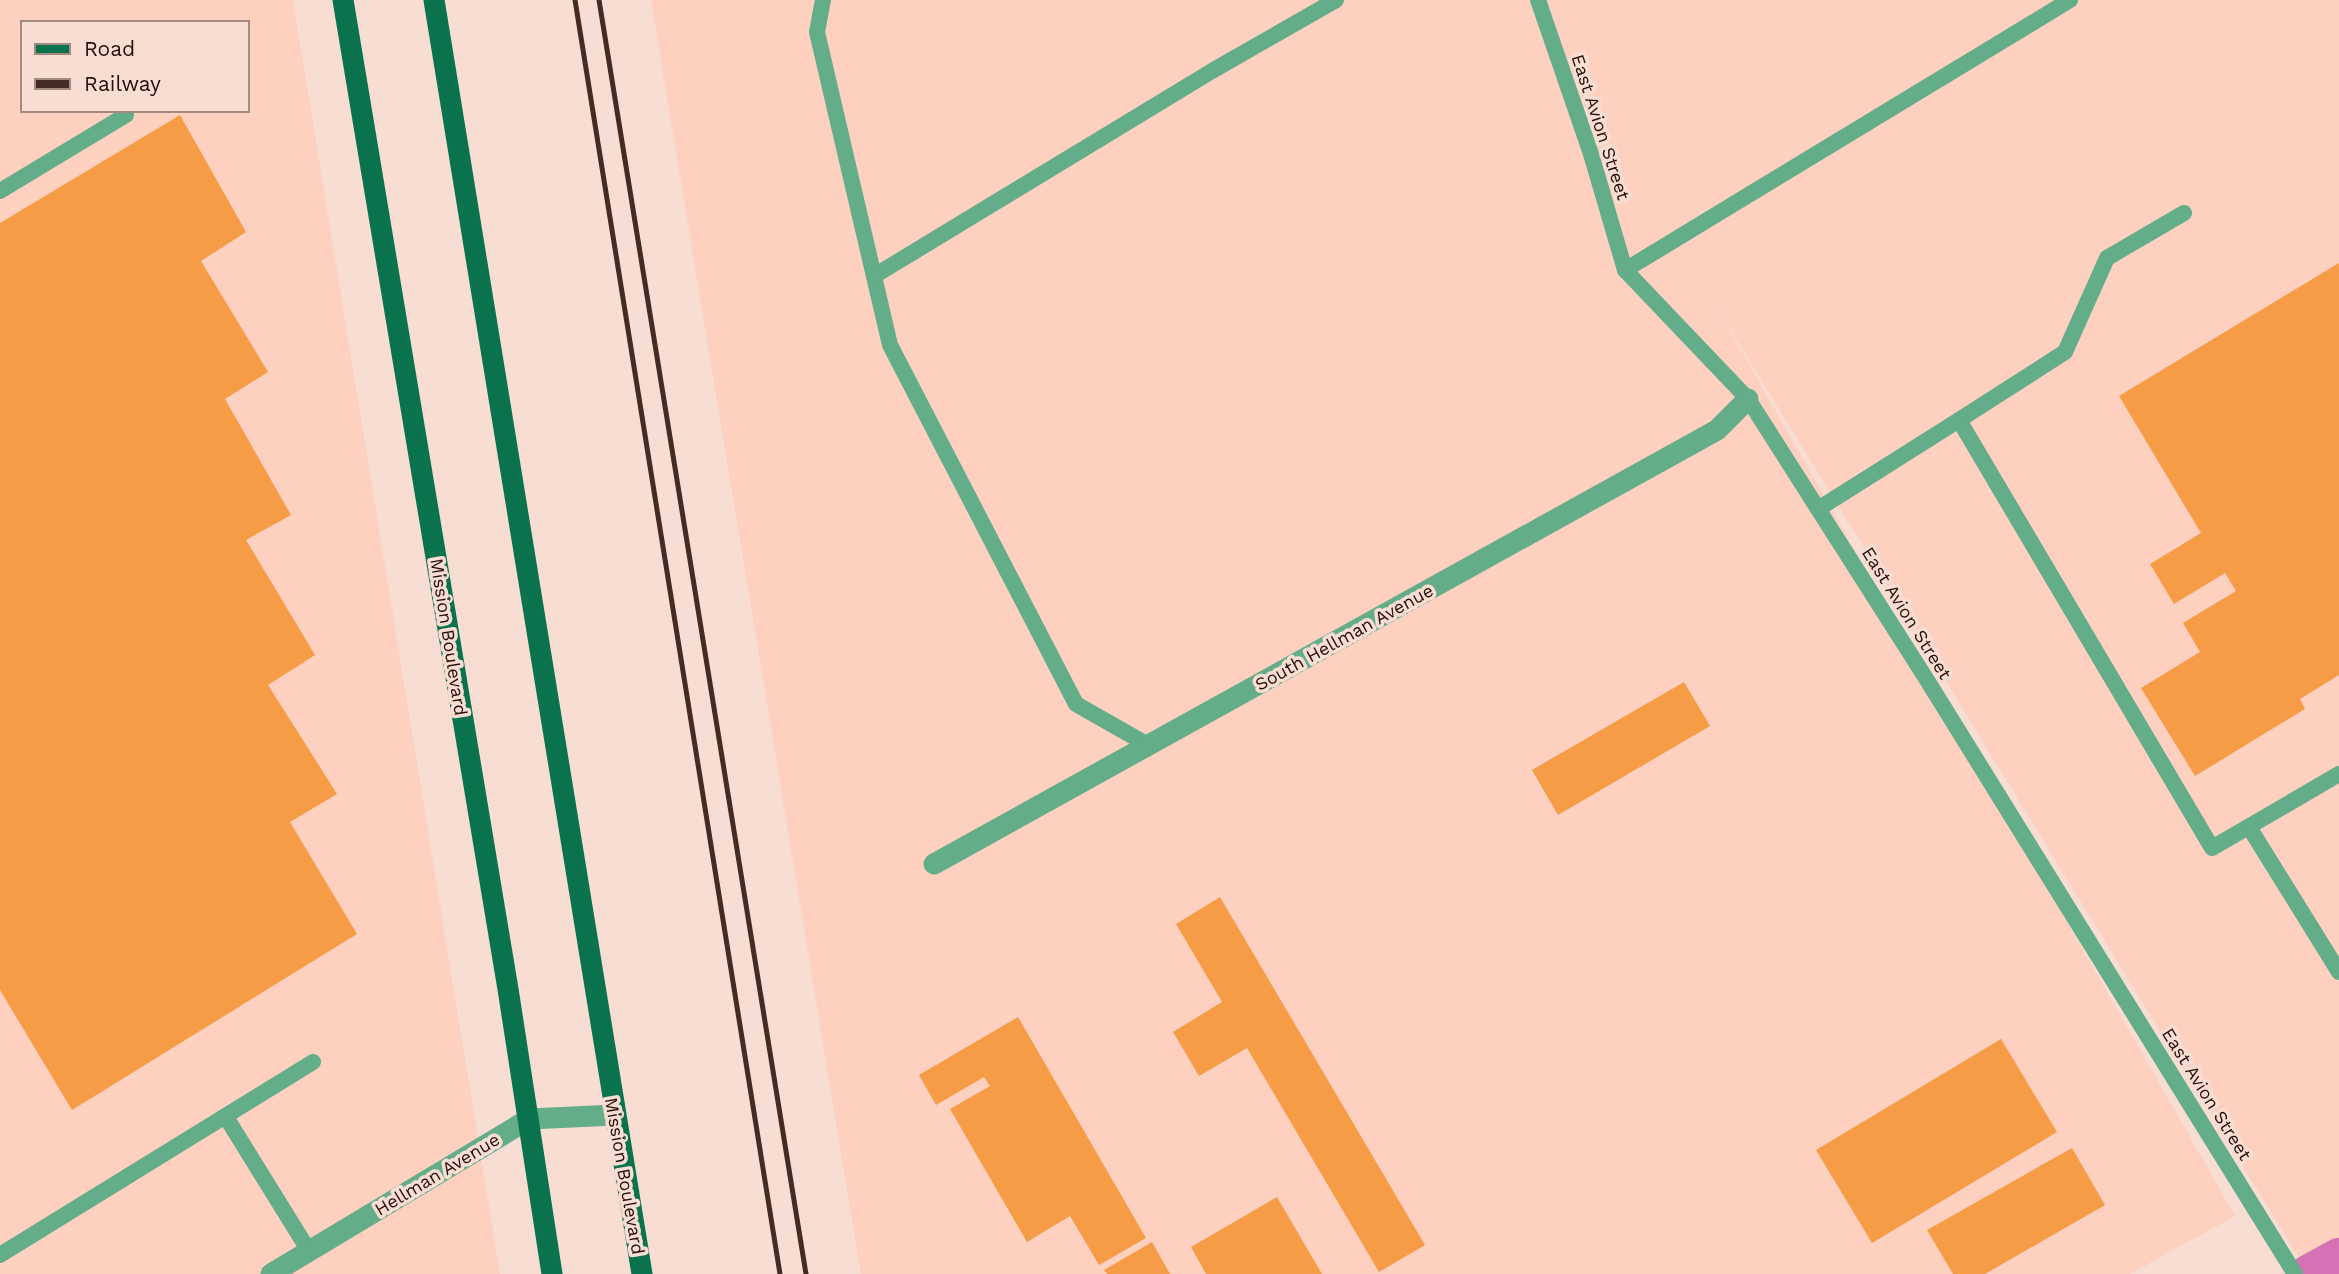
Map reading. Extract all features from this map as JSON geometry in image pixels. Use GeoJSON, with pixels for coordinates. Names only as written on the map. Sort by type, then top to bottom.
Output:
{"type":"FeatureCollection","features":[{"type":"Feature","properties":{"kind":"main road","name":"Mission Boulevard"},"geometry":{"type":"LineString","coordinates":[[343,0],[529,1119],[552,1274]]}},
{"type":"Feature","properties":{"kind":"main road","name":"Mission Boulevard"},"geometry":{"type":"LineString","coordinates":[[434,0],[642,1274]]}},
{"type":"Feature","properties":{"kind":"street","name":"South Hellman Avenue"},"geometry":{"type":"LineString","coordinates":[[934,864],[1717,430],[1748,399]]}},
{"type":"Feature","properties":{"kind":"street","name":"Hellman Avenue"},"geometry":{"type":"LineString","coordinates":[[271,1274],[529,1119],[615,1115]]}},
{"type":"Feature","properties":{"kind":"lane"},"geometry":{"type":"LineString","coordinates":[[823,0],[817,32],[891,345],[1076,704],[1149,745]]}},
{"type":"Feature","properties":{"kind":"lane"},"geometry":{"type":"LineString","coordinates":[[874,276],[1212,71],[1336,0]]}},
{"type":"Feature","properties":{"kind":"lane","name":"East Avion Street"},"geometry":{"type":"LineString","coordinates":[[1538,0],[1591,153],[1625,270],[1748,399],[1927,680],[2295,1274]]}},
{"type":"Feature","properties":{"kind":"lane"},"geometry":{"type":"LineString","coordinates":[[1625,270],[2070,0]]}},
{"type":"Feature","properties":{"kind":"lane"},"geometry":{"type":"LineString","coordinates":[[0,191],[126,116]]}},
{"type":"Feature","properties":{"kind":"lane"},"geometry":{"type":"LineString","coordinates":[[1818,509],[2065,352],[2107,258],[2184,213]]}},
{"type":"Feature","properties":{"kind":"lane"},"geometry":{"type":"LineString","coordinates":[[1959,419],[2212,848],[2339,774]]}},
{"type":"Feature","properties":{"kind":"lane"},"geometry":{"type":"LineString","coordinates":[[2249,827],[2339,972]]}},
{"type":"Feature","properties":{"kind":"lane"},"geometry":{"type":"LineString","coordinates":[[0,1255],[313,1062]]}},
{"type":"Feature","properties":{"kind":"lane"},"geometry":{"type":"LineString","coordinates":[[226,1116],[309,1251]]}},
{"type":"Feature","properties":{"kind":"shaded area"},"geometry":{"type":"Polygon","coordinates":[[[0,0],[293,0],[500,1274],[0,1274],[0,0]]]}},
{"type":"Feature","properties":{"kind":"shaded area"},"geometry":{"type":"Polygon","coordinates":[[[651,0],[2339,0],[2339,1274],[2309,1274],[1714,303],[2235,1216],[2130,1274],[861,1274],[651,0]]]}},
{"type":"Feature","properties":{"kind":"building"},"geometry":{"type":"Polygon","coordinates":[[[180,115],[246,232],[201,261],[268,372],[225,399],[291,515],[246,540],[315,655],[268,685],[337,794],[290,822],[357,934],[72,1110],[0,990],[0,223],[180,115]]]}},
{"type":"Feature","properties":{"kind":"building"},"geometry":{"type":"Polygon","coordinates":[[[2339,263],[2339,675],[2300,699],[2305,709],[2195,776],[2141,688],[2200,652],[2183,623],[2236,591],[2225,573],[2174,604],[2150,564],[2201,533],[2119,396],[2339,263]]]}},
{"type":"Feature","properties":{"kind":"building"},"geometry":{"type":"Polygon","coordinates":[[[1684,682],[1710,726],[1558,815],[1532,770],[1684,682]]]}},
{"type":"Feature","properties":{"kind":"building"},"geometry":{"type":"Polygon","coordinates":[[[1220,897],[1425,1245],[1379,1272],[1247,1048],[1199,1076],[1173,1032],[1222,1002],[1176,924],[1220,897]]]}},
{"type":"Feature","properties":{"kind":"building"},"geometry":{"type":"Polygon","coordinates":[[[1018,1017],[1146,1238],[1099,1265],[1070,1216],[1027,1242],[950,1109],[990,1086],[984,1077],[936,1105],[919,1075],[1018,1017]]]}},
{"type":"Feature","properties":{"kind":"building"},"geometry":{"type":"Polygon","coordinates":[[[2001,1039],[2057,1132],[1872,1243],[1816,1150],[2001,1039]]]}},
{"type":"Feature","properties":{"kind":"building"},"geometry":{"type":"Polygon","coordinates":[[[2072,1148],[2105,1205],[1985,1274],[1953,1274],[1927,1230],[2072,1148]]]}},
{"type":"Feature","properties":{"kind":"building"},"geometry":{"type":"Polygon","coordinates":[[[1277,1197],[1322,1274],[1206,1274],[1191,1247],[1277,1197]]]}},
{"type":"Feature","properties":{"kind":"building"},"geometry":{"type":"Polygon","coordinates":[[[1152,1242],[1170,1274],[1107,1274],[1104,1270],[1152,1242]]]}},
{"type":"Feature","properties":{"kind":"waterway"},"geometry":{"type":"LineString","coordinates":[[2308,1274],[2339,1257]]}},
{"type":"Feature","properties":{"kind":"railway"},"geometry":{"type":"LineString","coordinates":[[575,0],[780,1274]]}},
{"type":"Feature","properties":{"kind":"railway"},"geometry":{"type":"LineString","coordinates":[[599,0],[806,1274]]}}]}
